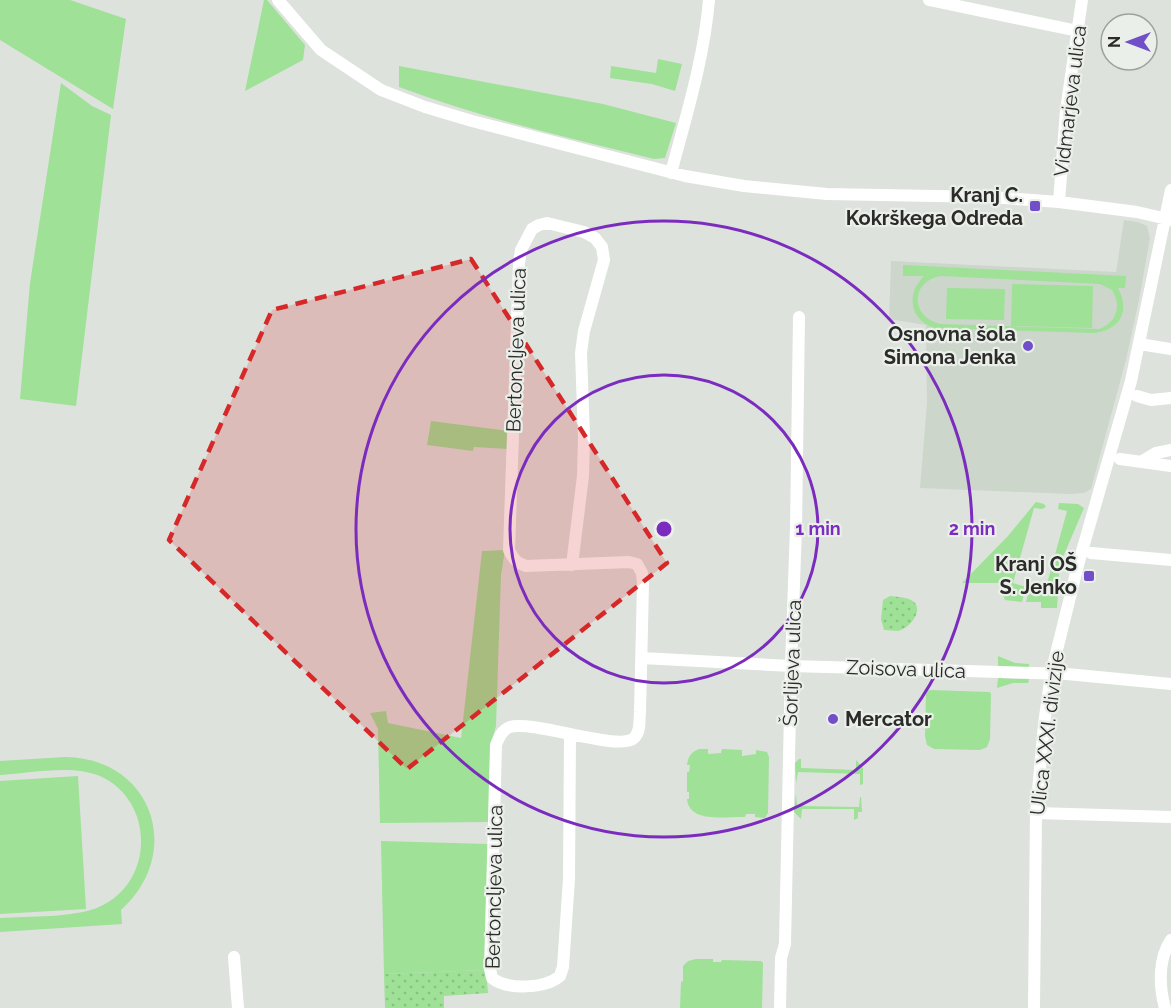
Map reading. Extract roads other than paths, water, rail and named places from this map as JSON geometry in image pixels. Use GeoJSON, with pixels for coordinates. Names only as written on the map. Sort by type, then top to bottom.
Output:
{"type":"FeatureCollection","features":[{"type":"Feature","properties":{"kind":"street"},"geometry":{"type":"LineString","coordinates":[[278,0],[321,50],[381,90],[448,114],[671,173],[735,184],[805,192],[909,197],[990,197],[1059,202],[1137,212],[1168,220]]}},
{"type":"Feature","properties":{"kind":"street"},"geometry":{"type":"LineString","coordinates":[[671,173],[695,82],[708,21],[709,0]]}},
{"type":"Feature","properties":{"kind":"street"},"geometry":{"type":"LineString","coordinates":[[929,0],[1078,31]]}},
{"type":"Feature","properties":{"kind":"street","name":"Vidmarjeva ulica"},"geometry":{"type":"LineString","coordinates":[[1059,202],[1066,110],[1082,0]]}},
{"type":"Feature","properties":{"kind":"street","name":"Ulica XXXI. divizije"},"geometry":{"type":"LineString","coordinates":[[1034,1008],[1036,813],[1043,734],[1052,674],[1078,566],[1139,344],[1159,241],[1168,220],[1171,190]]}},
{"type":"Feature","properties":{"kind":"street","name":"Bertoncljeva ulica"},"geometry":{"type":"LineString","coordinates":[[570,734],[569,879],[563,967],[560,976],[546,985],[506,986],[492,978],[490,969],[496,745],[504,730],[517,726],[624,742],[631,741],[639,729],[643,584],[642,573],[637,564],[629,562],[573,565],[526,566],[512,558],[509,550],[519,263],[521,250],[532,229],[548,223],[584,232],[595,238],[602,247],[604,260],[584,330],[581,353],[583,476],[573,565]]}},
{"type":"Feature","properties":{"kind":"street","name":"Šorlijeva ulica"},"geometry":{"type":"LineString","coordinates":[[780,1008],[782,958],[785,944],[799,317]]}},
{"type":"Feature","properties":{"kind":"street"},"geometry":{"type":"LineString","coordinates":[[1139,344],[1171,349]]}},
{"type":"Feature","properties":{"kind":"street"},"geometry":{"type":"LineString","coordinates":[[1137,396],[1151,400],[1171,398]]}},
{"type":"Feature","properties":{"kind":"street"},"geometry":{"type":"LineString","coordinates":[[1141,462],[1156,453],[1171,450]]}},
{"type":"Feature","properties":{"kind":"street"},"geometry":{"type":"LineString","coordinates":[[1120,459],[1171,466]]}},
{"type":"Feature","properties":{"kind":"street"},"geometry":{"type":"LineString","coordinates":[[1092,553],[1171,560]]}},
{"type":"Feature","properties":{"kind":"street","name":"Zoisova ulica"},"geometry":{"type":"LineString","coordinates":[[642,658],[791,666],[1052,674],[1171,684]]}},
{"type":"Feature","properties":{"kind":"street"},"geometry":{"type":"LineString","coordinates":[[1036,813],[1171,817]]}},
{"type":"Feature","properties":{"kind":"street"},"geometry":{"type":"LineString","coordinates":[[1165,1008],[1160,975],[1167,946],[1171,940]]}},
{"type":"Feature","properties":{"kind":"street"},"geometry":{"type":"LineString","coordinates":[[234,957],[238,1008]]}},
{"type":"Feature","properties":{"kind":"place","name":"Kranj C. Kokrškega Odreda"},"geometry":{"type":"Point","coordinates":[1035,206]}},
{"type":"Feature","properties":{"kind":"place","name":"Osnovna šola Simona Jenka"},"geometry":{"type":"Point","coordinates":[1028,346]}},
{"type":"Feature","properties":{"kind":"place","name":"Kranj OŠ S. Jenko"},"geometry":{"type":"Point","coordinates":[1089,576]}},
{"type":"Feature","properties":{"kind":"place","name":"Mercator"},"geometry":{"type":"Point","coordinates":[833,719]}}]}
